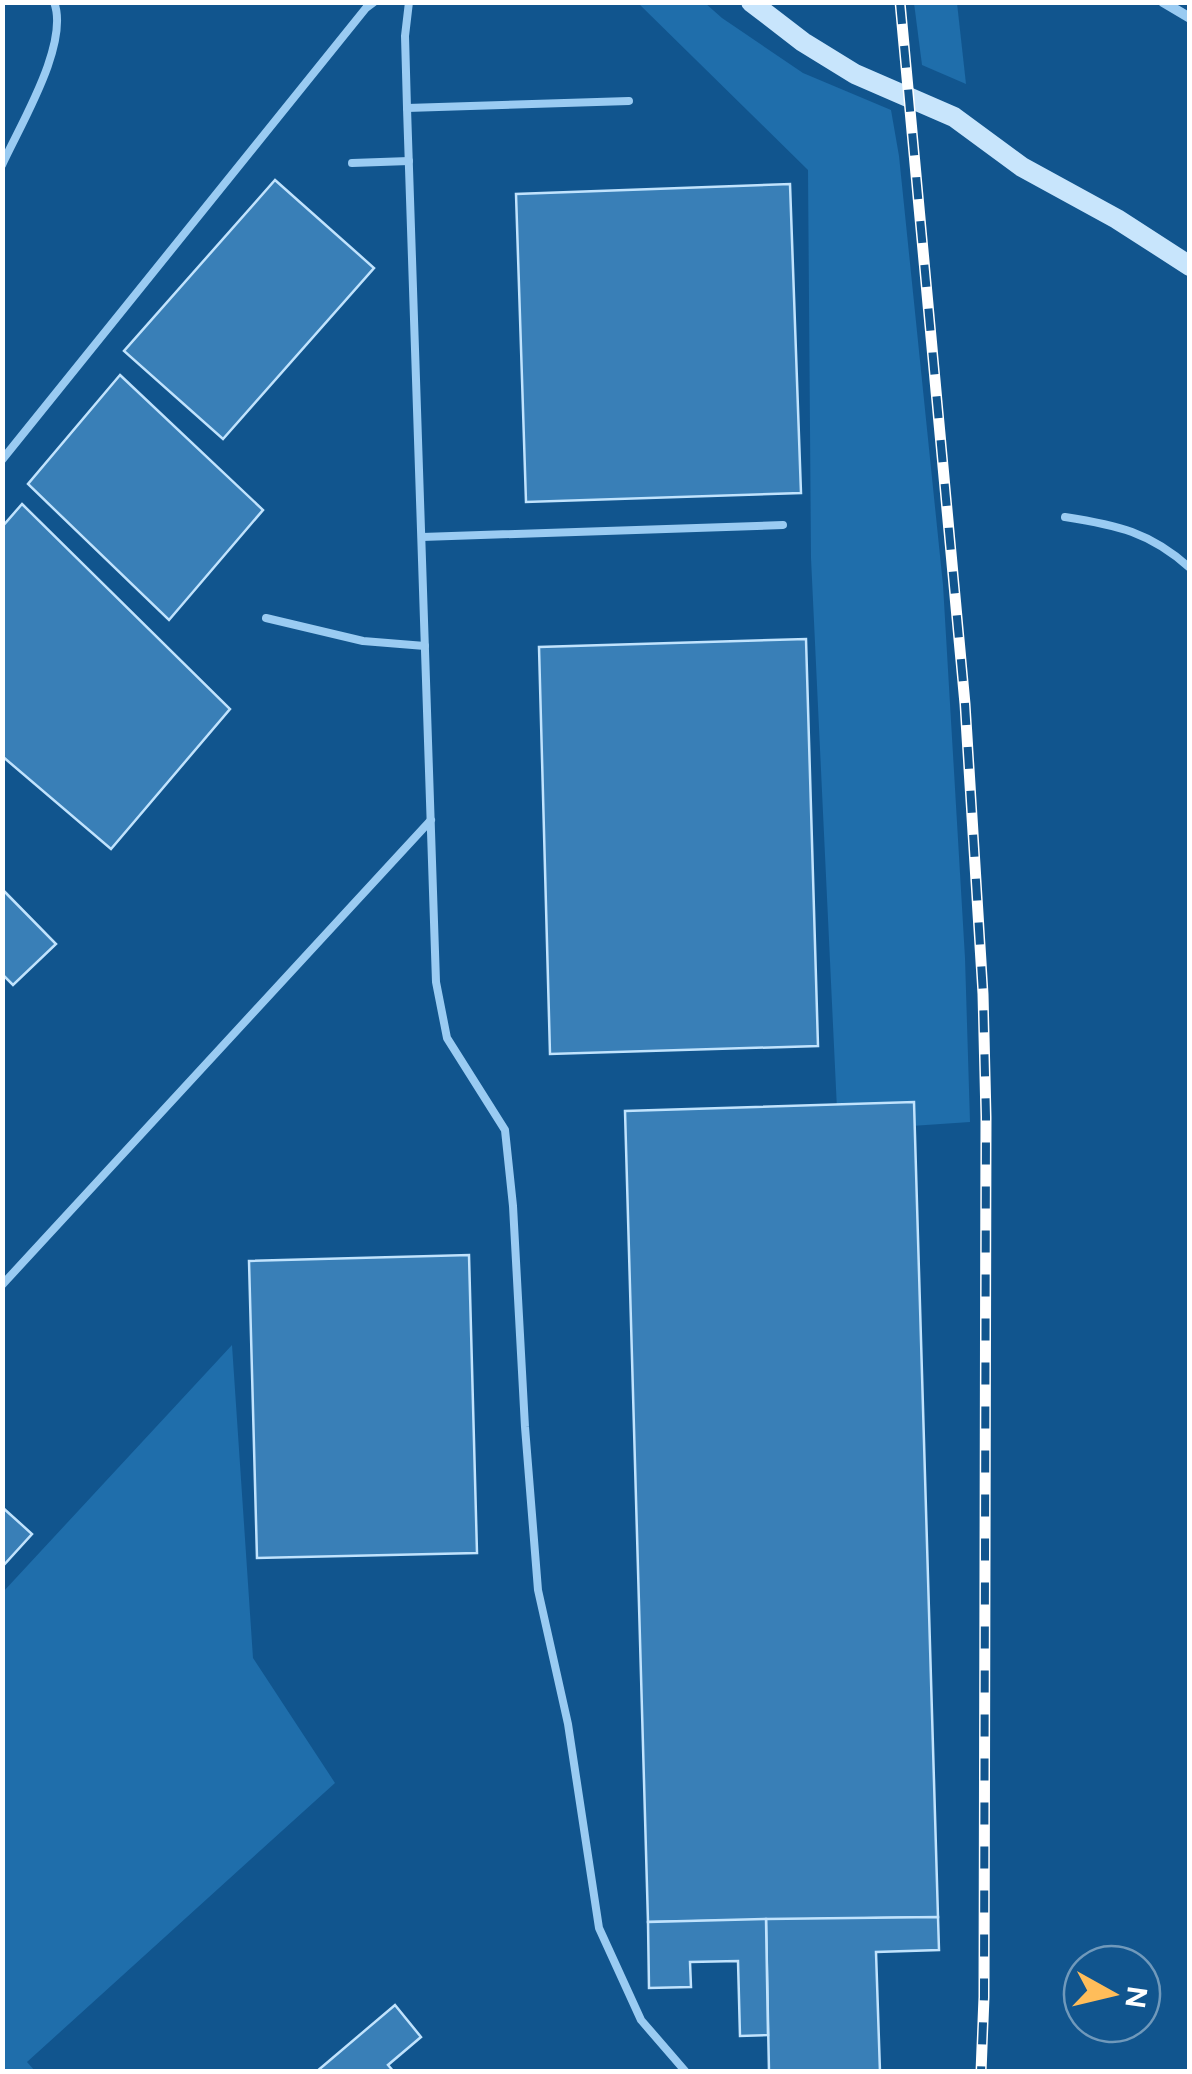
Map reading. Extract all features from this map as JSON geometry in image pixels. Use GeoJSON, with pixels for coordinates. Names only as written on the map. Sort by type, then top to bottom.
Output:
{"type":"FeatureCollection","features":[{"type":"Feature","properties":{"kind":"street"},"geometry":{"type":"LineString","coordinates":[[750,2],[854,74],[954,117],[1022,167],[1190,266]]}},
{"type":"Feature","properties":{"kind":"street"},"geometry":{"type":"LineString","coordinates":[[1163,2],[1190,18]]}},
{"type":"Feature","properties":{"kind":"lane"},"geometry":{"type":"LineString","coordinates":[[2,165],[7,143],[56,45],[59,14],[54,2]]}},
{"type":"Feature","properties":{"kind":"lane"},"geometry":{"type":"LineString","coordinates":[[2,460],[374,2]]}},
{"type":"Feature","properties":{"kind":"lane"},"geometry":{"type":"LineString","coordinates":[[409,2],[405,36],[436,982],[447,1038],[505,1130],[538,1590],[568,1724],[599,1928],[641,2020],[686,2072]]}},
{"type":"Feature","properties":{"kind":"lane"},"geometry":{"type":"LineString","coordinates":[[407,108],[629,101]]}},
{"type":"Feature","properties":{"kind":"lane"},"geometry":{"type":"LineString","coordinates":[[352,164],[409,160]]}},
{"type":"Feature","properties":{"kind":"lane"},"geometry":{"type":"LineString","coordinates":[[1066,516],[1120,525],[1159,544],[1190,568]]}},
{"type":"Feature","properties":{"kind":"lane"},"geometry":{"type":"LineString","coordinates":[[422,536],[783,525]]}},
{"type":"Feature","properties":{"kind":"lane"},"geometry":{"type":"LineString","coordinates":[[266,618],[363,642],[425,646]]}},
{"type":"Feature","properties":{"kind":"lane"},"geometry":{"type":"LineString","coordinates":[[2,1285],[431,820]]}},
{"type":"Feature","properties":{"kind":"shaded area"},"geometry":{"type":"Polygon","coordinates":[[[638,3],[705,3],[803,73],[891,110],[943,585],[965,958],[970,1122],[838,1131],[811,558],[808,170],[638,3]]]}},
{"type":"Feature","properties":{"kind":"shaded area"},"geometry":{"type":"Polygon","coordinates":[[[914,3],[957,3],[966,84],[922,65],[914,3]]]}},
{"type":"Feature","properties":{"kind":"shaded area"},"geometry":{"type":"Polygon","coordinates":[[[232,1345],[253,1658],[335,1783],[27,2062],[35,2071],[3,2071],[3,1592],[232,1345]]]}},
{"type":"Feature","properties":{"kind":"building"},"geometry":{"type":"Polygon","coordinates":[[[275,180],[374,268],[223,439],[124,351],[275,180]]]}},
{"type":"Feature","properties":{"kind":"building"},"geometry":{"type":"Polygon","coordinates":[[[790,184],[801,493],[526,502],[516,194],[790,184]]]}},
{"type":"Feature","properties":{"kind":"building"},"geometry":{"type":"Polygon","coordinates":[[[120,375],[263,510],[169,620],[28,484],[120,375]]]}},
{"type":"Feature","properties":{"kind":"building"},"geometry":{"type":"Polygon","coordinates":[[[22,504],[230,709],[111,849],[2,756],[2,527],[22,504]]]}},
{"type":"Feature","properties":{"kind":"building"},"geometry":{"type":"Polygon","coordinates":[[[806,639],[818,1046],[550,1054],[539,647],[806,639]]]}},
{"type":"Feature","properties":{"kind":"building"},"geometry":{"type":"Polygon","coordinates":[[[2,889],[56,944],[13,985],[2,974],[2,889]]]}},
{"type":"Feature","properties":{"kind":"building"},"geometry":{"type":"Polygon","coordinates":[[[914,1102],[938,1917],[648,1922],[625,1111],[914,1102]]]}},
{"type":"Feature","properties":{"kind":"building"},"geometry":{"type":"Polygon","coordinates":[[[469,1255],[477,1553],[257,1558],[249,1261],[469,1255]]]}},
{"type":"Feature","properties":{"kind":"building"},"geometry":{"type":"Polygon","coordinates":[[[2,1507],[32,1534],[2,1567],[2,1507]]]}},
{"type":"Feature","properties":{"kind":"building"},"geometry":{"type":"Polygon","coordinates":[[[938,1917],[939,1950],[876,1952],[880,2072],[769,2072],[766,1919],[938,1917]]]}},
{"type":"Feature","properties":{"kind":"building"},"geometry":{"type":"Polygon","coordinates":[[[766,1919],[768,2035],[740,2036],[738,1961],[690,1962],[691,1987],[649,1988],[648,1922],[766,1919]]]}},
{"type":"Feature","properties":{"kind":"building"},"geometry":{"type":"Polygon","coordinates":[[[395,2005],[421,2037],[388,2065],[394,2072],[316,2072],[395,2005]]]}},
{"type":"Feature","properties":{"kind":"railway"},"geometry":{"type":"LineString","coordinates":[[900,2],[965,704],[983,994],[986,1117],[981,2072]]}}]}
